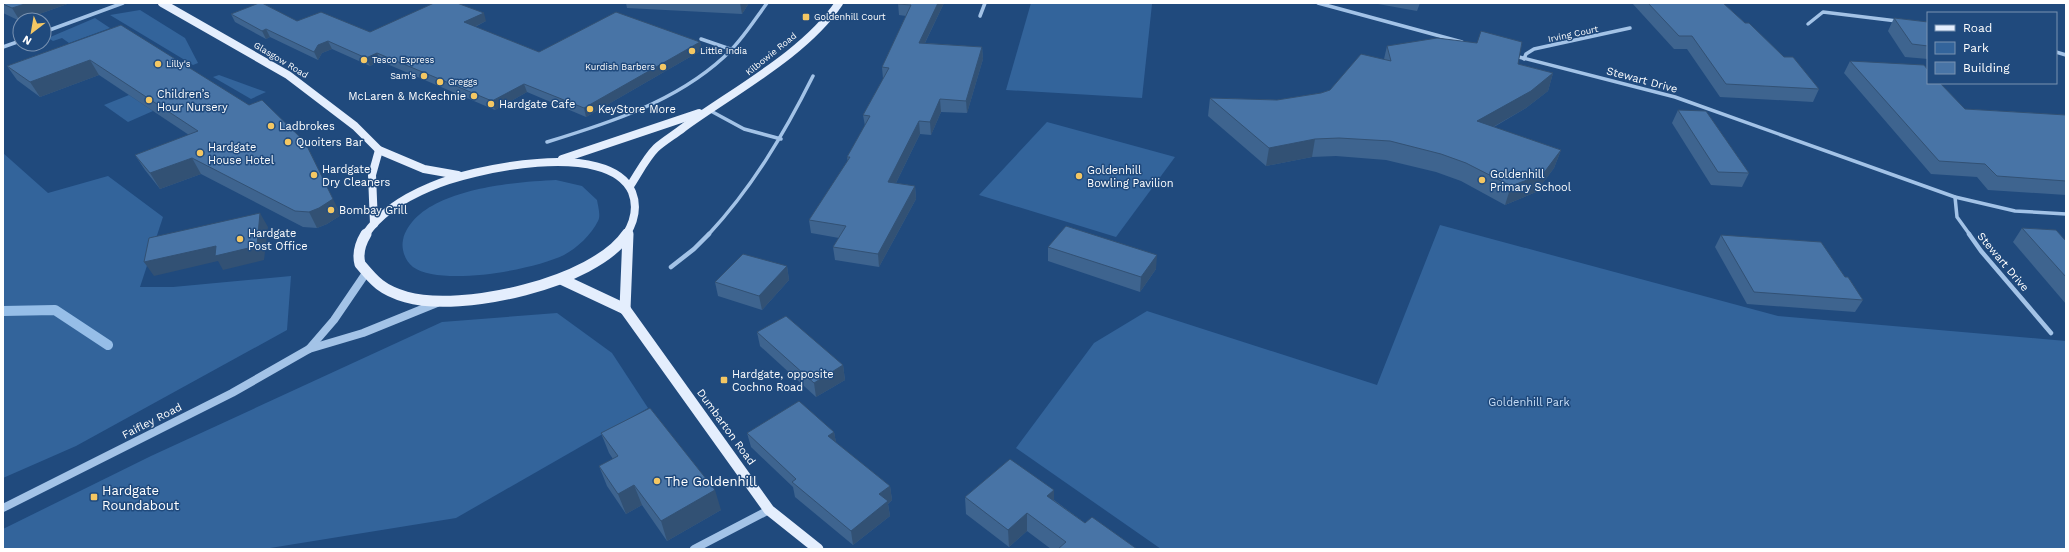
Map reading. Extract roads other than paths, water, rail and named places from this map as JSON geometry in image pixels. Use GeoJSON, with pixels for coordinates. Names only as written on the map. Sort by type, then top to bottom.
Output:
{"type":"FeatureCollection","features":[{"type":"Feature","properties":{"kind":"main road","name":"Glasgow Road"},"geometry":{"type":"LineString","coordinates":[[162,3],[288,75],[355,126],[379,150],[424,169],[460,175]]}},
{"type":"Feature","properties":{"kind":"main road","name":"Kilbowie Road"},"geometry":{"type":"LineString","coordinates":[[630,186],[655,150],[708,110],[768,71],[809,36],[833,12],[839,3]]}},
{"type":"Feature","properties":{"kind":"main road","name":"Kilbowie Road"},"geometry":{"type":"LineString","coordinates":[[557,161],[708,110]]}},
{"type":"Feature","properties":{"kind":"main road"},"geometry":{"type":"LineString","coordinates":[[374,224],[372,175],[379,150]]}},
{"type":"Feature","properties":{"kind":"main road"},"geometry":{"type":"LineString","coordinates":[[561,280],[626,309],[628,233],[635,211],[635,198],[630,186],[618,176],[603,169],[573,162],[557,161],[520,164],[460,175],[410,198],[374,224],[362,241],[358,253],[360,264],[366,273],[381,287],[393,293],[407,297],[443,301],[496,297],[561,280],[598,262],[611,252],[628,233]]}},
{"type":"Feature","properties":{"kind":"main road","name":"Dumbarton Road"},"geometry":{"type":"LineString","coordinates":[[626,309],[769,510],[818,549]]}},
{"type":"Feature","properties":{"kind":"street"},"geometry":{"type":"LineString","coordinates":[[52,29],[123,3]]}},
{"type":"Feature","properties":{"kind":"street"},"geometry":{"type":"LineString","coordinates":[[548,142],[595,128],[658,102],[687,84],[723,58],[748,29],[767,3]]}},
{"type":"Feature","properties":{"kind":"street"},"geometry":{"type":"LineString","coordinates":[[980,16],[985,3]]}},
{"type":"Feature","properties":{"kind":"street"},"geometry":{"type":"LineString","coordinates":[[1321,3],[1464,42]]}},
{"type":"Feature","properties":{"kind":"street"},"geometry":{"type":"LineString","coordinates":[[1808,24],[1823,12],[1898,21]]}},
{"type":"Feature","properties":{"kind":"street","name":"Irving Court"},"geometry":{"type":"LineString","coordinates":[[1524,59],[1526,54],[1534,49],[1630,28]]}},
{"type":"Feature","properties":{"kind":"street"},"geometry":{"type":"LineString","coordinates":[[701,39],[730,49]]}},
{"type":"Feature","properties":{"kind":"street","name":"Stewart Drive"},"geometry":{"type":"LineString","coordinates":[[1509,55],[1675,97],[1955,197],[2015,211],[2066,214]]}},
{"type":"Feature","properties":{"kind":"street"},"geometry":{"type":"LineString","coordinates":[[671,268],[701,243],[751,186],[781,139],[813,76]]}},
{"type":"Feature","properties":{"kind":"street"},"geometry":{"type":"LineString","coordinates":[[708,110],[732,126],[751,133],[781,139]]}},
{"type":"Feature","properties":{"kind":"street","name":"Stewart Drive"},"geometry":{"type":"LineString","coordinates":[[1955,197],[1957,218],[1981,251],[2051,333]]}},
{"type":"Feature","properties":{"kind":"street","name":"Faifley Road"},"geometry":{"type":"LineString","coordinates":[[309,349],[334,320],[366,273]]}},
{"type":"Feature","properties":{"kind":"street","name":"Faifley Road"},"geometry":{"type":"LineString","coordinates":[[3,508],[232,393],[309,349],[363,333],[443,301]]}},
{"type":"Feature","properties":{"kind":"street"},"geometry":{"type":"LineString","coordinates":[[694,549],[769,510]]}},
{"type":"Feature","properties":{"kind":"waterway"},"geometry":{"type":"LineString","coordinates":[[3,311],[55,310],[108,345]]}},
{"type":"Feature","properties":{"kind":"place","name":"Goldenhill Court"},"geometry":{"type":"Point","coordinates":[806,17]}},
{"type":"Feature","properties":{"kind":"place","name":"Little India"},"geometry":{"type":"Point","coordinates":[692,51]}},
{"type":"Feature","properties":{"kind":"place","name":"Tesco Express"},"geometry":{"type":"Point","coordinates":[364,60]}},
{"type":"Feature","properties":{"kind":"place","name":"Lilly's"},"geometry":{"type":"Point","coordinates":[158,64]}},
{"type":"Feature","properties":{"kind":"place","name":"Kurdish Barbers"},"geometry":{"type":"Point","coordinates":[663,67]}},
{"type":"Feature","properties":{"kind":"place","name":"Sam's"},"geometry":{"type":"Point","coordinates":[424,76]}},
{"type":"Feature","properties":{"kind":"place","name":"Greggs"},"geometry":{"type":"Point","coordinates":[440,82]}},
{"type":"Feature","properties":{"kind":"place","name":"McLaren & McKechnie"},"geometry":{"type":"Point","coordinates":[474,96]}},
{"type":"Feature","properties":{"kind":"place","name":"Children’s Hour Nursery"},"geometry":{"type":"Point","coordinates":[149,100]}},
{"type":"Feature","properties":{"kind":"place","name":"Hardgate Cafe"},"geometry":{"type":"Point","coordinates":[491,104]}},
{"type":"Feature","properties":{"kind":"place","name":"KeyStore More"},"geometry":{"type":"Point","coordinates":[590,109]}},
{"type":"Feature","properties":{"kind":"place","name":"Ladbrokes"},"geometry":{"type":"Point","coordinates":[271,126]}},
{"type":"Feature","properties":{"kind":"place","name":"Quoiters Bar"},"geometry":{"type":"Point","coordinates":[288,142]}},
{"type":"Feature","properties":{"kind":"place","name":"Hardgate House Hotel"},"geometry":{"type":"Point","coordinates":[200,153]}},
{"type":"Feature","properties":{"kind":"place","name":"Hardgate Dry Cleaners"},"geometry":{"type":"Point","coordinates":[314,175]}},
{"type":"Feature","properties":{"kind":"place","name":"Goldenhill Bowling Pavilion"},"geometry":{"type":"Point","coordinates":[1079,176]}},
{"type":"Feature","properties":{"kind":"place","name":"Goldenhill Primary School"},"geometry":{"type":"Point","coordinates":[1482,180]}},
{"type":"Feature","properties":{"kind":"place","name":"Bombay Grill"},"geometry":{"type":"Point","coordinates":[331,210]}},
{"type":"Feature","properties":{"kind":"place","name":"Hardgate Post Office"},"geometry":{"type":"Point","coordinates":[240,239]}},
{"type":"Feature","properties":{"kind":"place","name":"Hardgate, opposite Cochno Road"},"geometry":{"type":"Point","coordinates":[724,380]}},
{"type":"Feature","properties":{"kind":"place","name":"The Goldenhill"},"geometry":{"type":"Point","coordinates":[657,481]}},
{"type":"Feature","properties":{"kind":"place","name":"Hardgate Roundabout"},"geometry":{"type":"Point","coordinates":[94,497]}},
{"type":"Feature","properties":{"kind":"park label","name":"Goldenhill Park"},"geometry":{"type":"Point","coordinates":[1529,402]}}]}
